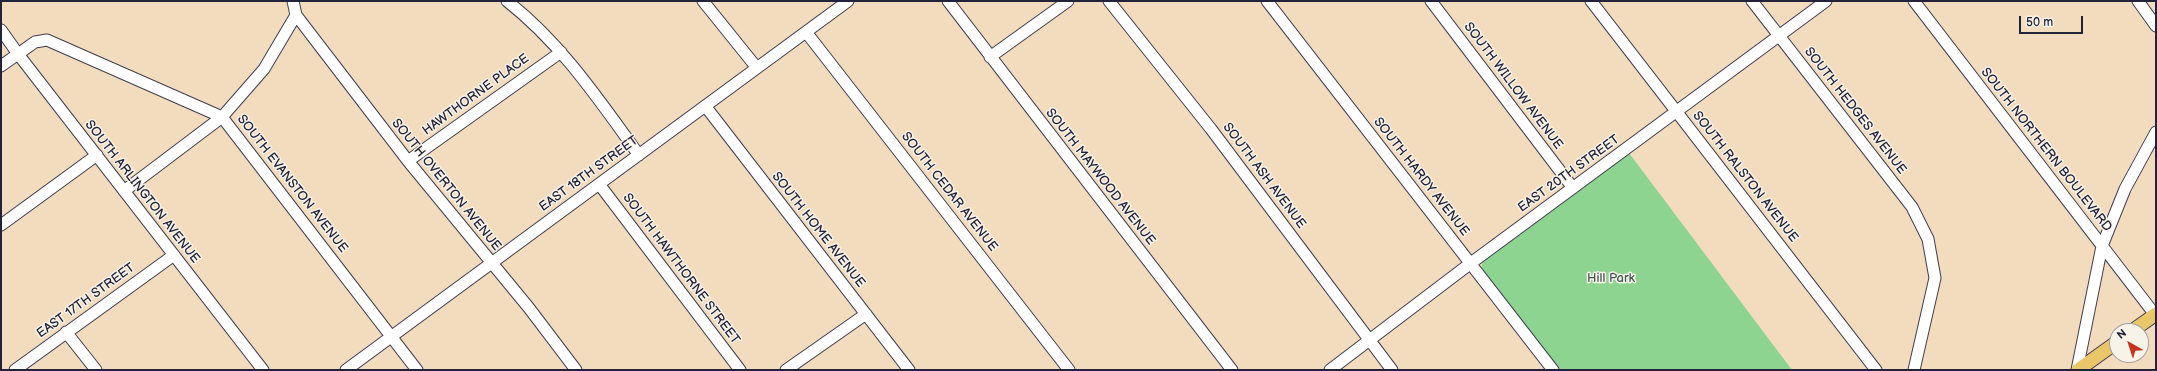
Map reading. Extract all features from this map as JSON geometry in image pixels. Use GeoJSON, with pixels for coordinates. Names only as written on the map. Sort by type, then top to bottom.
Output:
{"type":"FeatureCollection","features":[{"type":"Feature","properties":{"kind":"main road"},"geometry":{"type":"LineString","coordinates":[[2144,323],[2156,315]]}},
{"type":"Feature","properties":{"kind":"main road"},"geometry":{"type":"LineString","coordinates":[[2078,370],[2109,348]]}},
{"type":"Feature","properties":{"kind":"street"},"geometry":{"type":"LineString","coordinates":[[124,191],[222,117],[244,94],[264,69],[296,15],[293,1]]}},
{"type":"Feature","properties":{"kind":"street"},"geometry":{"type":"LineString","coordinates":[[507,1],[561,52],[587,83],[639,155]]}},
{"type":"Feature","properties":{"kind":"street"},"geometry":{"type":"LineString","coordinates":[[703,1],[757,68]]}},
{"type":"Feature","properties":{"kind":"street","name":"EAST 18TH STREET"},"geometry":{"type":"LineString","coordinates":[[346,370],[490,263],[706,107],[848,1]]}},
{"type":"Feature","properties":{"kind":"street","name":"SOUTH MAYWOOD AVENUE"},"geometry":{"type":"LineString","coordinates":[[948,1],[1232,370]]}},
{"type":"Feature","properties":{"kind":"street"},"geometry":{"type":"LineString","coordinates":[[990,57],[1068,1]]}},
{"type":"Feature","properties":{"kind":"street","name":"SOUTH ASH AVENUE"},"geometry":{"type":"LineString","coordinates":[[1109,1],[1211,129],[1392,370]]}},
{"type":"Feature","properties":{"kind":"street","name":"SOUTH HARDY AVENUE"},"geometry":{"type":"LineString","coordinates":[[1267,1],[1553,370]]}},
{"type":"Feature","properties":{"kind":"street","name":"SOUTH WILLOW AVENUE"},"geometry":{"type":"LineString","coordinates":[[1431,1],[1574,188]]}},
{"type":"Feature","properties":{"kind":"street","name":"SOUTH RALSTON AVENUE"},"geometry":{"type":"LineString","coordinates":[[1590,1],[1678,112],[1876,370]]}},
{"type":"Feature","properties":{"kind":"street","name":"SOUTH HEDGES AVENUE"},"geometry":{"type":"LineString","coordinates":[[1752,1],[1912,207],[1929,243],[1935,278],[1914,370]]}},
{"type":"Feature","properties":{"kind":"street","name":"EAST 20TH STREET"},"geometry":{"type":"LineString","coordinates":[[1330,370],[1470,263],[1678,112],[1826,1]]}},
{"type":"Feature","properties":{"kind":"street","name":"SOUTH NORTHERN BOULEVARD"},"geometry":{"type":"LineString","coordinates":[[1914,1],[2156,315]]}},
{"type":"Feature","properties":{"kind":"street"},"geometry":{"type":"LineString","coordinates":[[2138,1],[2156,26]]}},
{"type":"Feature","properties":{"kind":"street","name":"SOUTH OVERTON AVENUE"},"geometry":{"type":"LineString","coordinates":[[296,15],[408,161],[490,263],[529,308],[576,370]]}},
{"type":"Feature","properties":{"kind":"street","name":"SOUTH ARLINGTON AVENUE"},"geometry":{"type":"LineString","coordinates":[[1,30],[263,370]]}},
{"type":"Feature","properties":{"kind":"street","name":"SOUTH CEDAR AVENUE"},"geometry":{"type":"LineString","coordinates":[[806,32],[1069,370]]}},
{"type":"Feature","properties":{"kind":"street","name":"SOUTH EVANSTON AVENUE"},"geometry":{"type":"LineString","coordinates":[[1,66],[35,42],[47,40],[222,117],[417,370]]}},
{"type":"Feature","properties":{"kind":"street","name":"HAWTHORNE PLACE"},"geometry":{"type":"LineString","coordinates":[[408,161],[561,52]]}},
{"type":"Feature","properties":{"kind":"street","name":"SOUTH HOME AVENUE"},"geometry":{"type":"LineString","coordinates":[[706,107],[909,370]]}},
{"type":"Feature","properties":{"kind":"street"},"geometry":{"type":"LineString","coordinates":[[2078,370],[2102,246],[2125,189],[2156,132]]}},
{"type":"Feature","properties":{"kind":"street"},"geometry":{"type":"LineString","coordinates":[[1,225],[97,155]]}},
{"type":"Feature","properties":{"kind":"street","name":"SOUTH HAWTHORNE STREET"},"geometry":{"type":"LineString","coordinates":[[599,184],[740,370]]}},
{"type":"Feature","properties":{"kind":"street","name":"EAST 17TH STREET"},"geometry":{"type":"LineString","coordinates":[[15,370],[174,255]]}},
{"type":"Feature","properties":{"kind":"street"},"geometry":{"type":"LineString","coordinates":[[786,370],[866,314]]}},
{"type":"Feature","properties":{"kind":"street"},"geometry":{"type":"LineString","coordinates":[[66,332],[96,370]]}},
{"type":"Feature","properties":{"kind":"green space","name":"Hill Park"},"geometry":{"type":"Polygon","coordinates":[[[1629,153],[1792,370],[1558,370],[1482,269],[1484,260],[1629,153]]]}}]}
